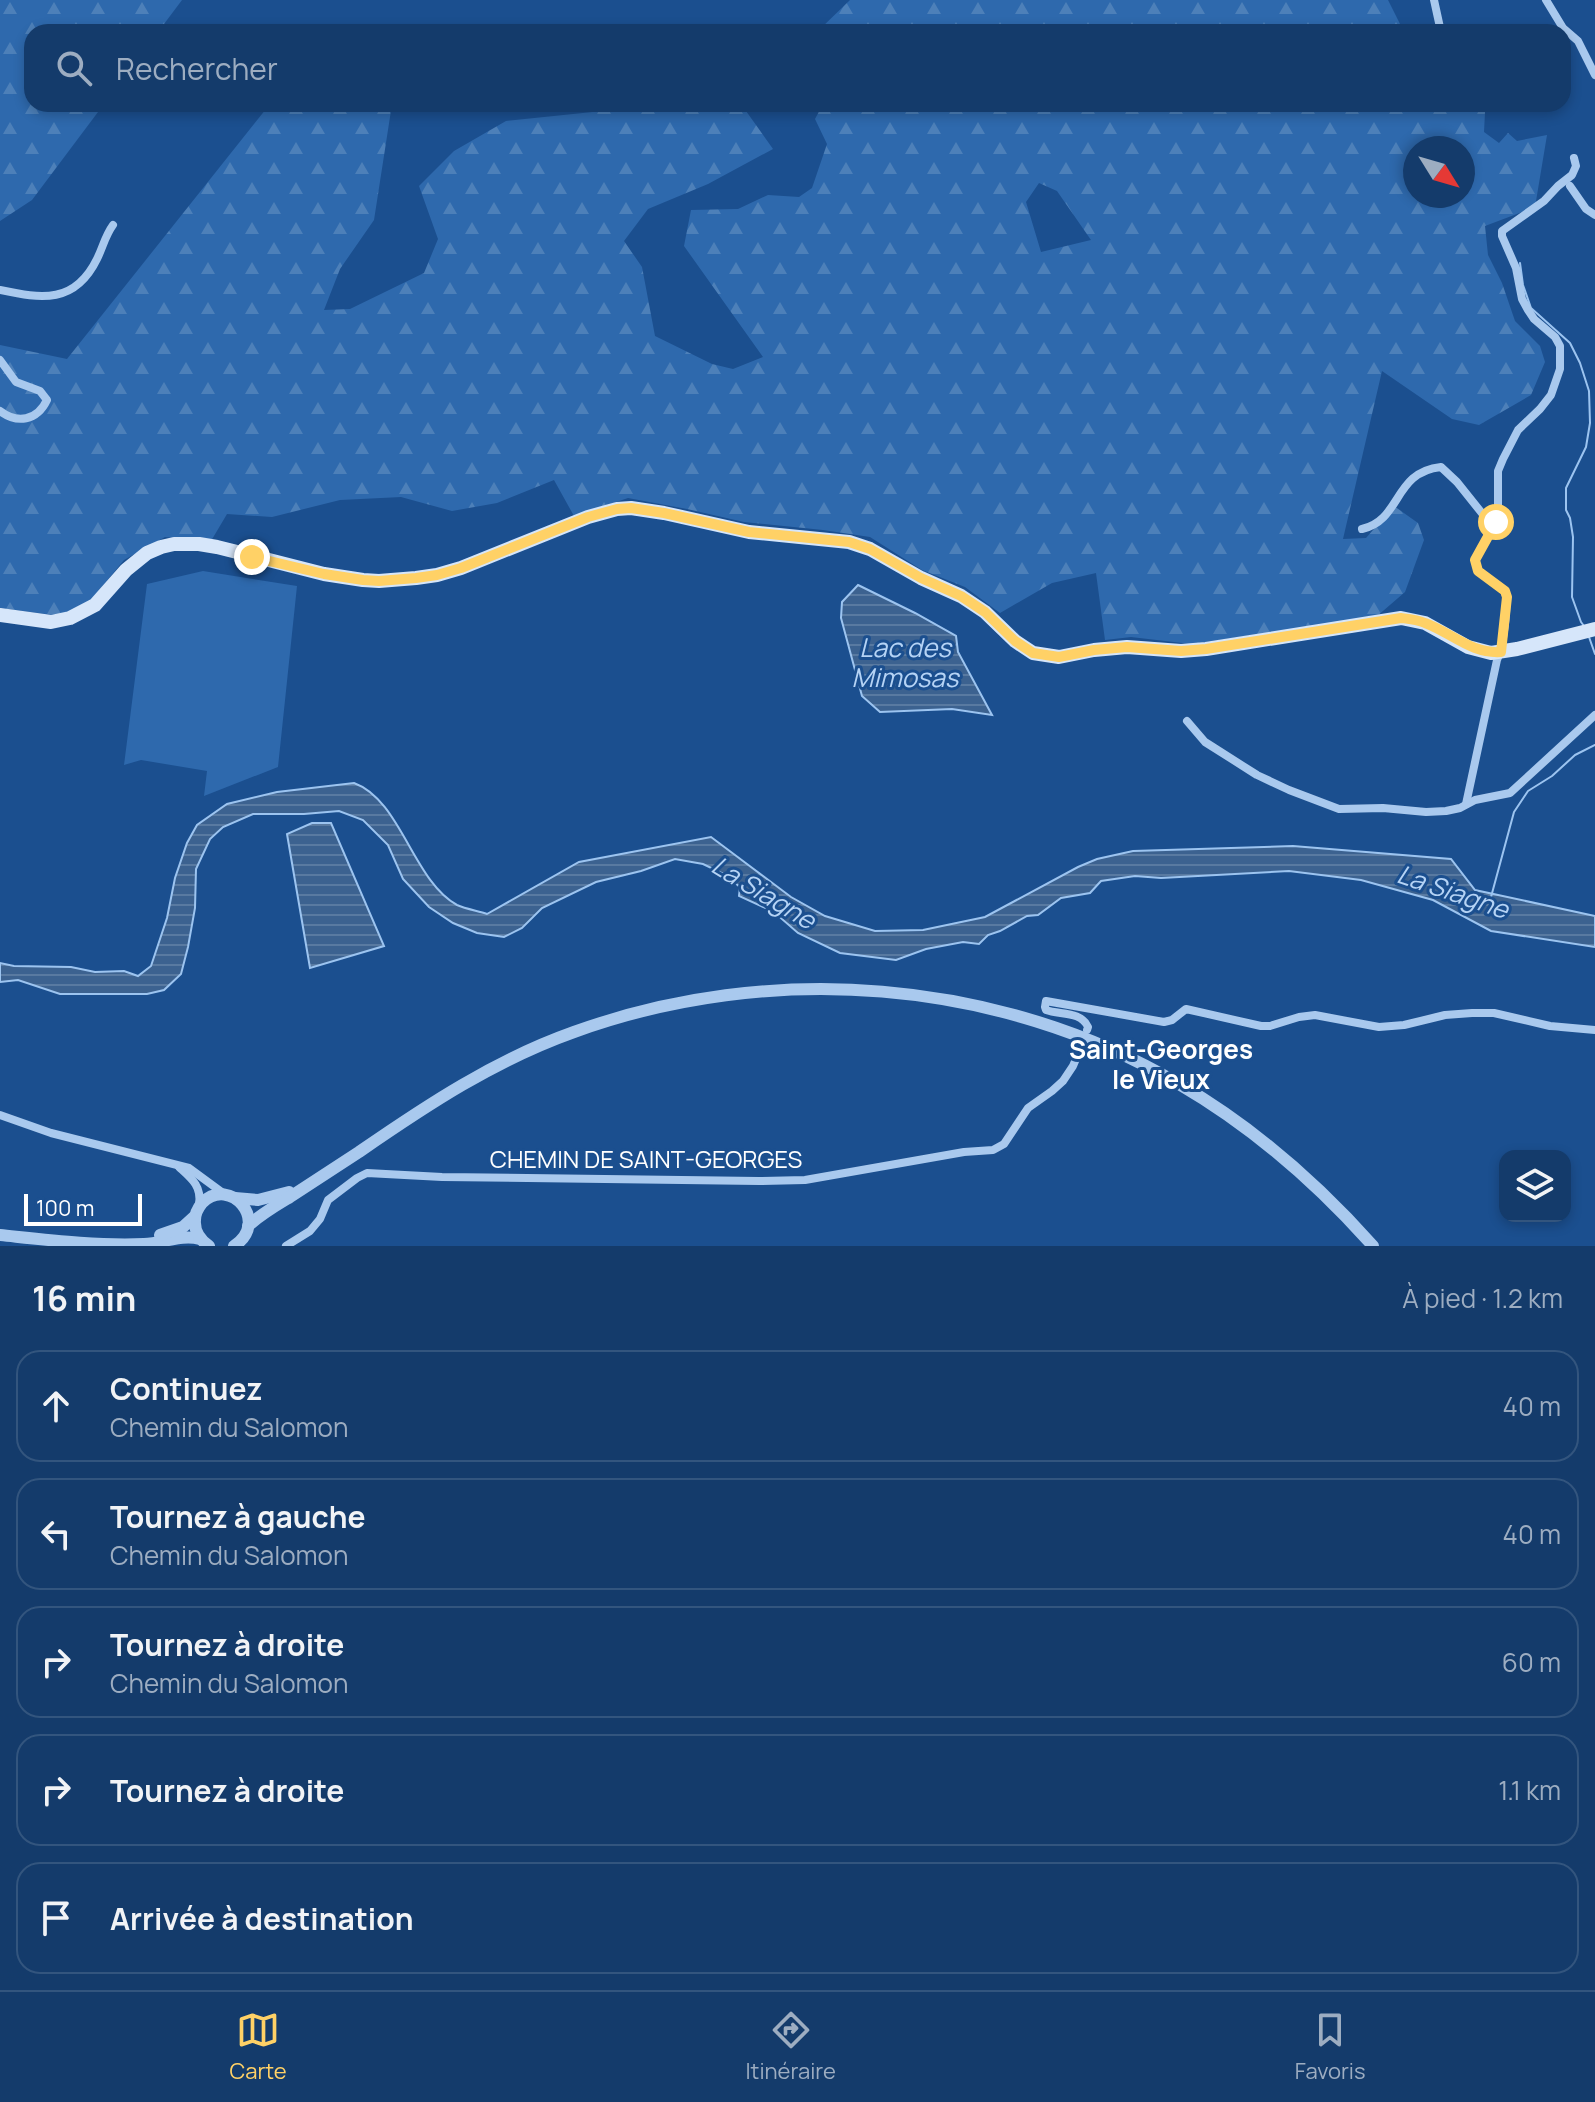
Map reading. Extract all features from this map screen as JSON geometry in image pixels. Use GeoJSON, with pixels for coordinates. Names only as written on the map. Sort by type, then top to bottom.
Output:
{"type":"FeatureCollection","features":[{"type":"Feature","properties":{"kind":"main road"},"geometry":{"type":"LineString","coordinates":[[0,615],[51,622],[70,618],[95,605],[126,570],[147,553],[174,544],[217,547],[324,574],[363,580],[399,580],[461,568],[588,517],[631,508],[749,532],[849,542],[870,549],[961,596],[1033,653],[1059,657],[1127,647],[1181,651],[1206,649],[1401,618],[1425,623],[1479,651],[1501,652],[1595,629]]}},
{"type":"Feature","properties":{"kind":"street"},"geometry":{"type":"LineString","coordinates":[[1434,0],[1439,24]]}},
{"type":"Feature","properties":{"kind":"street"},"geometry":{"type":"LineString","coordinates":[[1546,0],[1560,24]]}},
{"type":"Feature","properties":{"kind":"street"},"geometry":{"type":"LineString","coordinates":[[1571,35],[1578,41],[1595,75]]}},
{"type":"Feature","properties":{"kind":"street"},"geometry":{"type":"LineString","coordinates":[[1466,804],[1501,652],[1507,597],[1505,591],[1478,571],[1475,560],[1498,512],[1498,471],[1503,459],[1518,430],[1551,395],[1560,369],[1560,346],[1555,337],[1534,319],[1522,299],[1516,268],[1502,231],[1544,201],[1572,175],[1576,166],[1574,158]]}},
{"type":"Feature","properties":{"kind":"street"},"geometry":{"type":"LineString","coordinates":[[1570,186],[1586,209],[1595,215]]}},
{"type":"Feature","properties":{"kind":"street"},"geometry":{"type":"LineString","coordinates":[[0,290],[49,297],[75,287],[89,273],[113,225]]}},
{"type":"Feature","properties":{"kind":"street"},"geometry":{"type":"LineString","coordinates":[[0,360],[16,382],[40,391],[47,400],[34,416],[21,420],[0,411]]}},
{"type":"Feature","properties":{"kind":"street"},"geometry":{"type":"LineString","coordinates":[[1362,529],[1372,527],[1383,516],[1415,475],[1441,467],[1493,527]]}},
{"type":"Feature","properties":{"kind":"street"},"geometry":{"type":"LineString","coordinates":[[1187,721],[1205,742],[1257,775],[1289,790],[1339,809],[1383,808],[1426,812],[1446,811],[1475,800],[1510,793],[1595,715]]}},
{"type":"Feature","properties":{"kind":"street"},"geometry":{"type":"LineString","coordinates":[[234,1246],[247,1236],[263,1212],[426,1106],[494,1067],[573,1032],[648,1010],[725,995],[798,989],[866,990],[936,998],[1022,1018],[1076,1035],[1153,1070],[1216,1107],[1322,1191],[1373,1246]]}},
{"type":"Feature","properties":{"kind":"street"},"geometry":{"type":"LineString","coordinates":[[1087,1030],[1085,1020],[1078,1016],[1046,1010],[1046,1001],[1156,1022],[1172,1020],[1186,1009],[1270,1026],[1315,1015],[1379,1027],[1404,1025],[1445,1015],[1494,1013],[1550,1026],[1595,1030]]}},
{"type":"Feature","properties":{"kind":"street","name":"CHEMIN DE SAINT-GEORGES"},"geometry":{"type":"LineString","coordinates":[[286,1246],[310,1231],[320,1219],[328,1200],[367,1173],[442,1177],[805,1180],[964,1152],[993,1150],[1004,1144],[1028,1108],[1063,1081],[1081,1047]]}},
{"type":"Feature","properties":{"kind":"street"},"geometry":{"type":"LineString","coordinates":[[0,1115],[51,1133],[189,1168],[247,1211],[247,1236]]}},
{"type":"Feature","properties":{"kind":"street"},"geometry":{"type":"LineString","coordinates":[[178,1166],[199,1189],[196,1232],[205,1242]]}},
{"type":"Feature","properties":{"kind":"street"},"geometry":{"type":"LineString","coordinates":[[126,1244],[183,1227],[209,1198],[218,1195],[258,1200],[307,1186]]}},
{"type":"Feature","properties":{"kind":"street"},"geometry":{"type":"LineString","coordinates":[[0,1235],[63,1243],[147,1244],[186,1237],[205,1242]]}},
{"type":"Feature","properties":{"kind":"green space"},"geometry":{"type":"Polygon","coordinates":[[[0,0],[182,0],[164,24],[24,24],[24,112],[98,112],[32,200],[0,221],[0,0]]]}},
{"type":"Feature","properties":{"kind":"green space"},"geometry":{"type":"Polygon","coordinates":[[[850,0],[1388,0],[1400,24],[825,24],[850,0]]]}},
{"type":"Feature","properties":{"kind":"green space"},"geometry":{"type":"Polygon","coordinates":[[[264,112],[391,112],[374,220],[340,269],[324,310],[350,309],[424,273],[438,239],[419,186],[454,151],[506,121],[593,112],[747,112],[773,149],[708,184],[648,209],[624,241],[642,267],[655,336],[712,364],[733,369],[763,357],[684,246],[691,210],[738,209],[768,195],[799,197],[812,188],[827,144],[815,119],[819,112],[1485,112],[1484,132],[1499,143],[1508,133],[1517,141],[1547,135],[1535,207],[1485,226],[1488,255],[1515,321],[1540,346],[1545,362],[1531,395],[1479,425],[1452,419],[1382,371],[1343,539],[1366,538],[1394,506],[1418,523],[1424,540],[1405,592],[1376,617],[1191,644],[1131,637],[1105,640],[1096,573],[1052,583],[1000,613],[965,587],[922,570],[870,537],[744,522],[628,498],[574,516],[554,480],[497,503],[452,511],[401,497],[340,500],[272,517],[227,514],[211,541],[165,537],[124,560],[91,600],[61,616],[0,608],[0,345],[67,359],[264,112]],[[1039,183],[1026,202],[1041,252],[1091,240],[1057,191],[1039,183]]]}},
{"type":"Feature","properties":{"kind":"green space"},"geometry":{"type":"Polygon","coordinates":[[[203,571],[297,586],[278,767],[204,796],[207,771],[141,760],[124,765],[147,584],[203,571]]]}},
{"type":"Feature","properties":{"kind":"water","name":"Lac des Mimosas"},"geometry":{"type":"Polygon","coordinates":[[[858,585],[956,636],[958,652],[992,715],[952,709],[880,712],[862,696],[841,618],[842,602],[858,585]]]}},
{"type":"Feature","properties":{"kind":"water","name":"La Siagne"},"geometry":{"type":"Polygon","coordinates":[[[354,783],[370,792],[384,806],[442,894],[457,905],[487,914],[579,862],[711,837],[791,897],[825,916],[875,931],[923,930],[985,917],[1078,867],[1133,851],[1293,846],[1451,859],[1475,890],[1595,916],[1595,947],[1491,931],[1433,900],[1361,880],[1289,871],[1161,878],[1135,876],[1101,881],[1090,893],[1061,898],[1038,915],[1027,916],[988,935],[979,944],[963,942],[926,949],[896,960],[840,953],[798,933],[774,912],[739,896],[740,887],[724,874],[703,864],[675,859],[596,882],[542,908],[522,928],[504,937],[477,933],[453,923],[429,907],[403,879],[388,845],[363,820],[339,811],[253,814],[223,827],[210,839],[196,869],[195,908],[181,974],[164,990],[147,994],[60,994],[18,980],[0,982],[0,963],[71,967],[95,972],[124,971],[138,976],[151,966],[167,918],[175,878],[197,825],[227,804],[277,792],[354,783]]]}},
{"type":"Feature","properties":{"kind":"water"},"geometry":{"type":"Polygon","coordinates":[[[312,823],[331,823],[384,946],[310,968],[287,834],[312,823]]]}},
{"type":"Feature","properties":{"kind":"waterway"},"geometry":{"type":"LineString","coordinates":[[1520,263],[1531,308],[1570,343],[1589,391],[1590,423],[1586,447],[1566,488],[1566,510],[1573,537],[1572,597],[1584,626]]}},
{"type":"Feature","properties":{"kind":"waterway"},"geometry":{"type":"LineString","coordinates":[[1589,637],[1595,654]]}},
{"type":"Feature","properties":{"kind":"waterway","name":"La Siagne"},"geometry":{"type":"LineString","coordinates":[[1491,897],[1514,812],[1528,791],[1552,776],[1575,755],[1595,745]]}},
{"type":"Feature","properties":{"kind":"district","name":"Saint-Georges le Vieux"},"geometry":{"type":"Point","coordinates":[1161,1064]}},
{"type":"Feature","properties":{"kind":"route"},"geometry":{"type":"LineString","coordinates":[[252,557],[363,580],[416,578],[461,568],[588,517],[631,508],[749,532],[849,542],[870,549],[961,596],[1033,653],[1059,657],[1127,647],[1181,651],[1206,649],[1401,618],[1425,623],[1468,647],[1491,653],[1501,652],[1507,597],[1505,591],[1478,571],[1475,560],[1496,522]]}}]}
